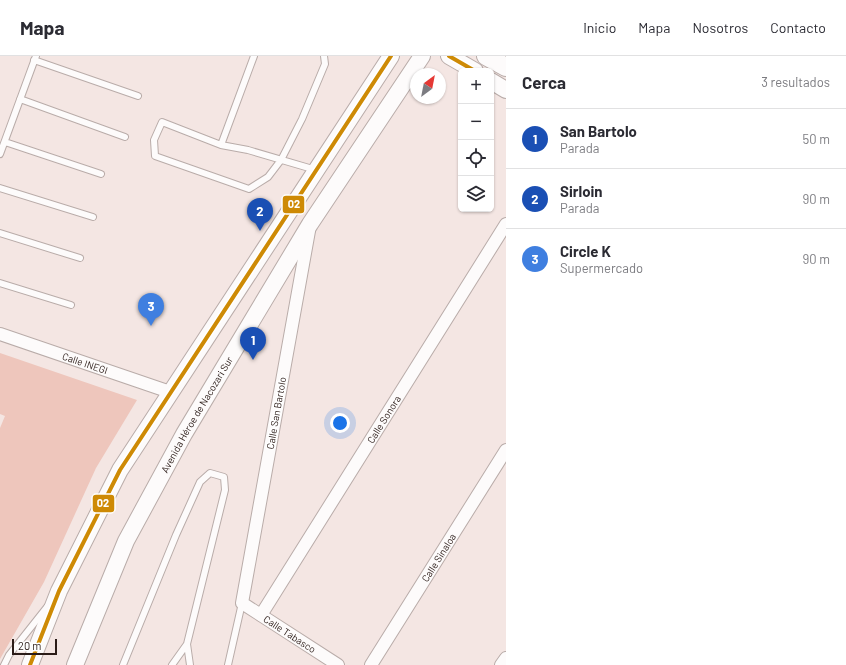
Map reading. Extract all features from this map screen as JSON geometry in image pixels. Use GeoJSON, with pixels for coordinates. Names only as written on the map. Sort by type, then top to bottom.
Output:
{"type":"FeatureCollection","features":[{"type":"Feature","properties":{"kind":"main road","name":"Avenida Héroe de Nacozari Sur"},"geometry":{"type":"LineString","coordinates":[[75,665],[126,541],[184,434],[310,224],[422,56]]}},
{"type":"Feature","properties":{"kind":"main road"},"geometry":{"type":"LineString","coordinates":[[449,56],[466,64]]}},
{"type":"Feature","properties":{"kind":"main road"},"geometry":{"type":"LineString","coordinates":[[486,56],[506,67]]}},
{"type":"Feature","properties":{"kind":"main road"},"geometry":{"type":"LineString","coordinates":[[30,665],[59,591],[120,470],[317,170],[384,60]]}},
{"type":"Feature","properties":{"kind":"main road"},"geometry":{"type":"LineString","coordinates":[[494,83],[506,90]]}},
{"type":"Feature","properties":{"kind":"street","name":"Calle San Bartolo"},"geometry":{"type":"LineString","coordinates":[[242,603],[310,224]]}},
{"type":"Feature","properties":{"kind":"street","name":"Calle Sonora"},"geometry":{"type":"LineString","coordinates":[[261,615],[506,224]]}},
{"type":"Feature","properties":{"kind":"street","name":"Calle INEGI"},"geometry":{"type":"LineString","coordinates":[[0,334],[170,392]]}},
{"type":"Feature","properties":{"kind":"street","name":"Calle Sinaloa"},"geometry":{"type":"LineString","coordinates":[[371,665],[506,450]]}},
{"type":"Feature","properties":{"kind":"street","name":"Calle Tabasco"},"geometry":{"type":"LineString","coordinates":[[242,603],[338,665]]}},
{"type":"Feature","properties":{"kind":"street"},"geometry":{"type":"LineString","coordinates":[[501,665],[506,658]]}},
{"type":"Feature","properties":{"kind":"lane"},"geometry":{"type":"LineString","coordinates":[[221,145],[254,56]]}},
{"type":"Feature","properties":{"kind":"lane"},"geometry":{"type":"LineString","coordinates":[[317,170],[281,160],[248,150],[221,145],[162,122],[154,140],[155,156],[249,189],[268,177],[281,160],[302,119],[325,64],[324,56]]}},
{"type":"Feature","properties":{"kind":"lane"},"geometry":{"type":"LineString","coordinates":[[0,154],[35,58],[138,96]]}},
{"type":"Feature","properties":{"kind":"lane"},"geometry":{"type":"LineString","coordinates":[[20,99],[125,137]]}},
{"type":"Feature","properties":{"kind":"lane"},"geometry":{"type":"LineString","coordinates":[[5,142],[101,174]]}},
{"type":"Feature","properties":{"kind":"lane"},"geometry":{"type":"LineString","coordinates":[[0,188],[93,218]]}},
{"type":"Feature","properties":{"kind":"lane"},"geometry":{"type":"LineString","coordinates":[[0,233],[80,258]]}},
{"type":"Feature","properties":{"kind":"lane"},"geometry":{"type":"LineString","coordinates":[[0,283],[71,305]]}},
{"type":"Feature","properties":{"kind":"lane"},"geometry":{"type":"LineString","coordinates":[[123,665],[176,535],[200,482],[210,473],[224,477],[225,490],[187,644],[172,665]]}},
{"type":"Feature","properties":{"kind":"lane"},"geometry":{"type":"LineString","coordinates":[[4,665],[9,655],[59,591]]}},
{"type":"Feature","properties":{"kind":"lane"},"geometry":{"type":"LineString","coordinates":[[228,665],[242,603]]}},
{"type":"Feature","properties":{"kind":"lane"},"geometry":{"type":"LineString","coordinates":[[187,644],[190,665]]}},
{"type":"Feature","properties":{"kind":"shaded area"},"geometry":{"type":"Polygon","coordinates":[[[0,353],[137,400],[96,468],[44,582],[0,659],[0,428],[5,416],[0,414],[0,353]]]}},
{"type":"Feature","properties":{"kind":"transit line","name":"02"},"geometry":{"type":"LineString","coordinates":[[30,665],[59,591],[120,470],[391,56]]}},
{"type":"Feature","properties":{"kind":"transit line","name":"02"},"geometry":{"type":"LineString","coordinates":[[449,56],[470,68]]}},
{"type":"Feature","properties":{"kind":"place","name":"Sirloin"},"geometry":{"type":"Point","coordinates":[260,231]}},
{"type":"Feature","properties":{"kind":"place","name":"Circle K"},"geometry":{"type":"Point","coordinates":[151,326]}},
{"type":"Feature","properties":{"kind":"place","name":"San Bartolo"},"geometry":{"type":"Point","coordinates":[253,360]}}]}
